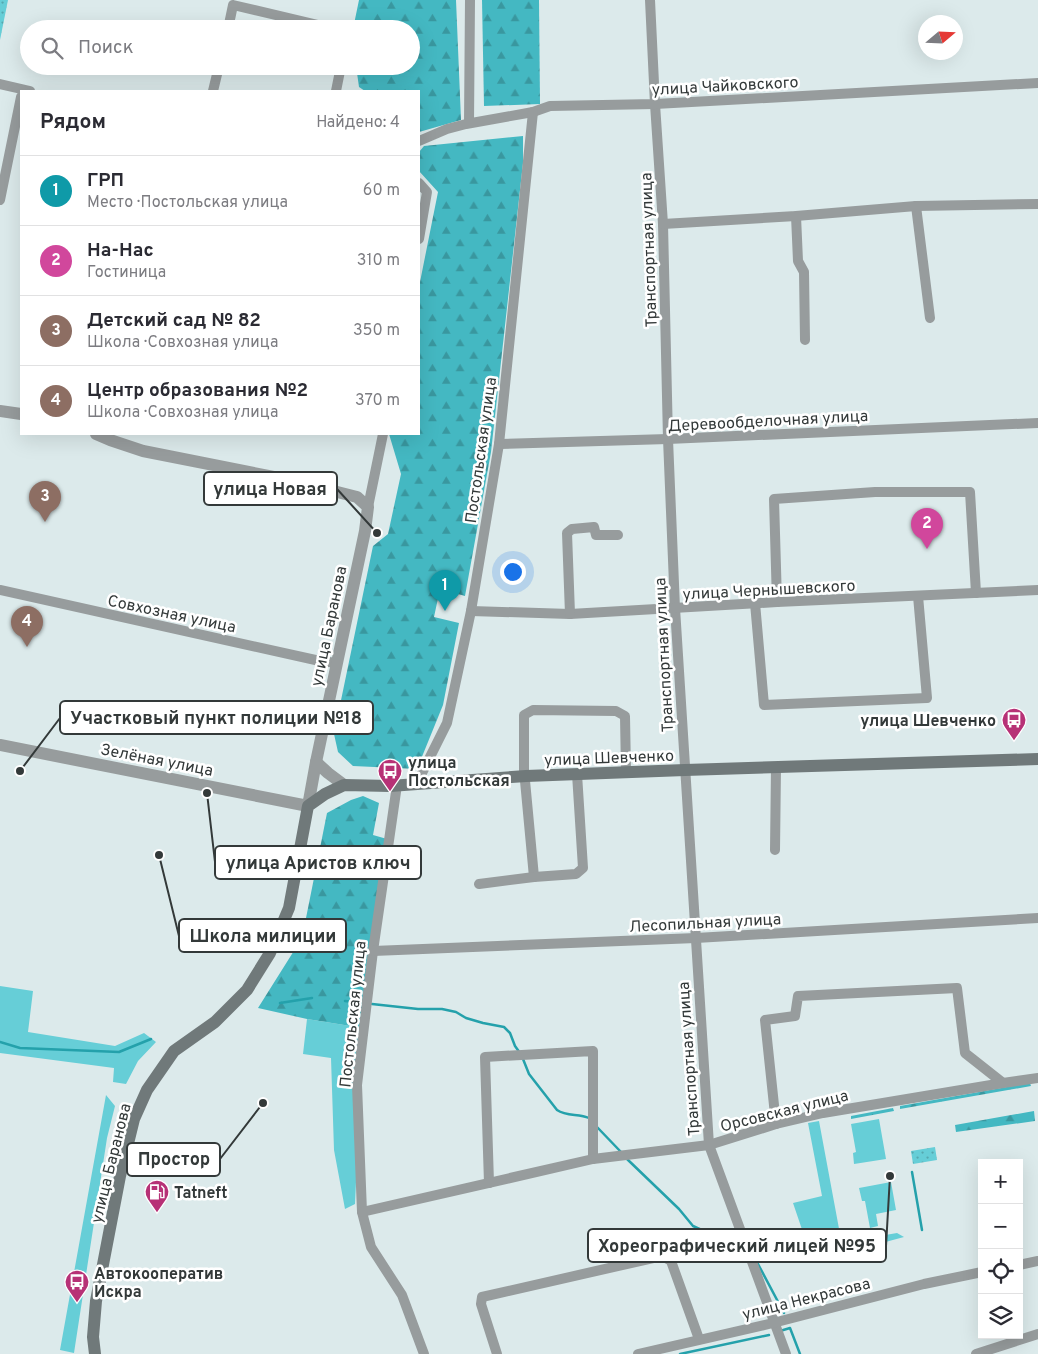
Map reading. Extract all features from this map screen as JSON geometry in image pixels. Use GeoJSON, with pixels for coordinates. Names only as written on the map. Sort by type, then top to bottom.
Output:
{"type":"FeatureCollection","features":[{"type":"Feature","properties":{"kind":"main road","name":"улица Шевченко"},"geometry":{"type":"LineString","coordinates":[[308,806],[324,794],[344,785],[397,785],[526,776],[626,772],[1038,759]]}},
{"type":"Feature","properties":{"kind":"main road","name":"улица Баранова"},"geometry":{"type":"LineString","coordinates":[[95,1354],[96,1301],[120,1176],[134,1119],[146,1090],[174,1051],[215,1022],[247,990],[270,953],[289,908],[308,806]]}},
{"type":"Feature","properties":{"kind":"street"},"geometry":{"type":"LineString","coordinates":[[469,123],[470,0]]}},
{"type":"Feature","properties":{"kind":"street","name":"Транспортная улица"},"geometry":{"type":"LineString","coordinates":[[650,0],[663,224],[674,608],[709,1145],[786,1354]]}},
{"type":"Feature","properties":{"kind":"street"},"geometry":{"type":"LineString","coordinates":[[230,20],[233,5],[297,20]]}},
{"type":"Feature","properties":{"kind":"street"},"geometry":{"type":"LineString","coordinates":[[213,90],[217,75]]}},
{"type":"Feature","properties":{"kind":"street"},"geometry":{"type":"LineString","coordinates":[[336,90],[339,75]]}},
{"type":"Feature","properties":{"kind":"street","name":"улица Чайковского"},"geometry":{"type":"LineString","coordinates":[[420,141],[447,129],[469,123],[533,112],[550,106],[655,104],[1038,83]]}},
{"type":"Feature","properties":{"kind":"street"},"geometry":{"type":"LineString","coordinates":[[0,84],[20,91]]}},
{"type":"Feature","properties":{"kind":"street"},"geometry":{"type":"LineString","coordinates":[[0,200],[20,110]]}},
{"type":"Feature","properties":{"kind":"street","name":"Постольская улица"},"geometry":{"type":"LineString","coordinates":[[417,783],[447,723],[471,611],[499,444],[533,112]]}},
{"type":"Feature","properties":{"kind":"street"},"geometry":{"type":"LineString","coordinates":[[420,184],[428,192],[420,234]]}},
{"type":"Feature","properties":{"kind":"street"},"geometry":{"type":"LineString","coordinates":[[663,224],[916,206],[1038,204]]}},
{"type":"Feature","properties":{"kind":"street"},"geometry":{"type":"LineString","coordinates":[[916,206],[930,318]]}},
{"type":"Feature","properties":{"kind":"street"},"geometry":{"type":"LineString","coordinates":[[796,216],[798,261],[804,272],[805,340]]}},
{"type":"Feature","properties":{"kind":"street"},"geometry":{"type":"LineString","coordinates":[[0,411],[20,414]]}},
{"type":"Feature","properties":{"kind":"street","name":"Деревообделочная улица"},"geometry":{"type":"LineString","coordinates":[[499,444],[668,439],[1038,423]]}},
{"type":"Feature","properties":{"kind":"street"},"geometry":{"type":"LineString","coordinates":[[368,507],[383,435]]}},
{"type":"Feature","properties":{"kind":"street"},"geometry":{"type":"LineString","coordinates":[[110,437],[143,451],[294,481],[358,497],[368,507]]}},
{"type":"Feature","properties":{"kind":"street"},"geometry":{"type":"LineString","coordinates":[[777,602],[774,499],[875,492],[970,492],[976,593]]}},
{"type":"Feature","properties":{"kind":"street","name":"улица Баранова"},"geometry":{"type":"LineString","coordinates":[[308,806],[365,531],[368,507]]}},
{"type":"Feature","properties":{"kind":"street"},"geometry":{"type":"LineString","coordinates":[[570,614],[567,533],[572,529],[594,528],[596,535],[618,535]]}},
{"type":"Feature","properties":{"kind":"street","name":"Совхозная улица"},"geometry":{"type":"LineString","coordinates":[[0,590],[320,661],[337,663]]}},
{"type":"Feature","properties":{"kind":"street","name":"улица Чернышевского"},"geometry":{"type":"LineString","coordinates":[[471,611],[570,614],[1038,590]]}},
{"type":"Feature","properties":{"kind":"street"},"geometry":{"type":"LineString","coordinates":[[755,604],[764,705],[927,698],[918,596]]}},
{"type":"Feature","properties":{"kind":"street"},"geometry":{"type":"LineString","coordinates":[[534,877],[524,770],[524,715],[533,710],[616,711],[626,716],[626,772]]}},
{"type":"Feature","properties":{"kind":"street","name":"Зелёная улица"},"geometry":{"type":"LineString","coordinates":[[0,744],[308,806]]}},
{"type":"Feature","properties":{"kind":"street"},"geometry":{"type":"LineString","coordinates":[[316,762],[344,785]]}},
{"type":"Feature","properties":{"kind":"street"},"geometry":{"type":"LineString","coordinates":[[775,850],[776,767]]}},
{"type":"Feature","properties":{"kind":"street"},"geometry":{"type":"LineString","coordinates":[[479,884],[576,874],[583,868],[577,774]]}},
{"type":"Feature","properties":{"kind":"street","name":"Постольская улица"},"geometry":{"type":"LineString","coordinates":[[397,785],[373,951],[357,1085],[362,1212],[371,1247],[402,1295],[424,1354]]}},
{"type":"Feature","properties":{"kind":"street","name":"Лесопильная улица"},"geometry":{"type":"LineString","coordinates":[[373,951],[696,938],[1038,918]]}},
{"type":"Feature","properties":{"kind":"street"},"geometry":{"type":"LineString","coordinates":[[776,1124],[765,1020],[795,1016],[798,996],[957,988],[965,1053],[1003,1082]]}},
{"type":"Feature","properties":{"kind":"street"},"geometry":{"type":"LineString","coordinates":[[488,1182],[485,1057],[593,1051],[593,1159]]}},
{"type":"Feature","properties":{"kind":"street","name":"Орсовская улица"},"geometry":{"type":"LineString","coordinates":[[362,1212],[593,1159],[709,1145],[776,1124],[823,1113],[1003,1082],[1038,1078]]}},
{"type":"Feature","properties":{"kind":"street"},"geometry":{"type":"LineString","coordinates":[[498,1354],[481,1304],[482,1297],[662,1256],[670,1261],[699,1339]]}},
{"type":"Feature","properties":{"kind":"street"},"geometry":{"type":"LineString","coordinates":[[1023,1264],[1038,1261]]}},
{"type":"Feature","properties":{"kind":"street","name":"улица Некрасова"},"geometry":{"type":"LineString","coordinates":[[638,1354],[774,1323],[924,1284],[978,1273]]}},
{"type":"Feature","properties":{"kind":"street"},"geometry":{"type":"LineString","coordinates":[[976,1354],[1038,1334]]}},
{"type":"Feature","properties":{"kind":"shaded area"},"geometry":{"type":"Polygon","coordinates":[[[0,0],[8,0],[0,40],[0,0]]]}},
{"type":"Feature","properties":{"kind":"shaded area"},"geometry":{"type":"Polygon","coordinates":[[[0,986],[33,991],[28,1032],[115,1046],[144,1033],[156,1042],[138,1061],[126,1084],[113,1082],[114,1068],[0,1053],[0,986]]]}},
{"type":"Feature","properties":{"kind":"shaded area"},"geometry":{"type":"Polygon","coordinates":[[[307,1019],[363,1028],[355,1204],[345,1209],[334,1150],[331,1058],[303,1054],[307,1019]]]}},
{"type":"Feature","properties":{"kind":"shaded area"},"geometry":{"type":"Polygon","coordinates":[[[106,1095],[115,1106],[107,1138],[74,1353],[60,1350],[106,1095]]]}},
{"type":"Feature","properties":{"kind":"shaded area"},"geometry":{"type":"Polygon","coordinates":[[[879,1119],[886,1159],[854,1164],[853,1153],[856,1152],[851,1124],[879,1119]]]}},
{"type":"Feature","properties":{"kind":"shaded area"},"geometry":{"type":"Polygon","coordinates":[[[819,1121],[840,1234],[835,1235],[838,1248],[810,1253],[793,1203],[822,1196],[808,1123],[819,1121]]]}},
{"type":"Feature","properties":{"kind":"shaded area"},"geometry":{"type":"Polygon","coordinates":[[[935,1147],[937,1160],[913,1164],[911,1151],[935,1147]]]}},
{"type":"Feature","properties":{"kind":"shaded area"},"geometry":{"type":"Polygon","coordinates":[[[891,1182],[896,1210],[876,1214],[878,1226],[870,1228],[865,1201],[862,1201],[859,1188],[891,1182]]]}},
{"type":"Feature","properties":{"kind":"shaded area"},"geometry":{"type":"Polygon","coordinates":[[[897,1233],[904,1237],[871,1245],[870,1240],[860,1242],[860,1245],[857,1245],[856,1240],[897,1233]]]}},
{"type":"Feature","properties":{"kind":"green space"},"geometry":{"type":"Polygon","coordinates":[[[359,0],[456,0],[461,120],[420,132],[420,90],[364,90],[359,87],[357,75],[420,75],[420,20],[355,20],[359,0]]]}},
{"type":"Feature","properties":{"kind":"green space"},"geometry":{"type":"Polygon","coordinates":[[[482,0],[539,0],[540,104],[484,106],[482,0]]]}},
{"type":"Feature","properties":{"kind":"green space"},"geometry":{"type":"Polygon","coordinates":[[[523,136],[523,163],[491,452],[465,596],[440,589],[434,617],[459,623],[443,705],[417,769],[353,766],[338,752],[334,734],[373,546],[388,534],[401,474],[389,435],[420,435],[420,282],[438,192],[420,172],[420,151],[424,146],[523,136]]]}},
{"type":"Feature","properties":{"kind":"green space"},"geometry":{"type":"Polygon","coordinates":[[[363,796],[379,803],[373,835],[387,839],[363,1028],[307,1019],[258,1008],[302,938],[327,813],[351,800],[363,796]]]}},
{"type":"Feature","properties":{"kind":"green space"},"geometry":{"type":"Polygon","coordinates":[[[1030,1083],[1031,1086],[900,1109],[900,1106],[1030,1083]]]}},
{"type":"Feature","properties":{"kind":"green space"},"geometry":{"type":"Polygon","coordinates":[[[893,1108],[894,1111],[851,1119],[851,1116],[893,1108]]]}},
{"type":"Feature","properties":{"kind":"green space"},"geometry":{"type":"Polygon","coordinates":[[[1034,1111],[1035,1121],[956,1132],[955,1125],[1034,1111]]]}},
{"type":"Feature","properties":{"kind":"waterway"},"geometry":{"type":"LineString","coordinates":[[280,1003],[312,998]]}},
{"type":"Feature","properties":{"kind":"waterway"},"geometry":{"type":"LineString","coordinates":[[345,1001],[363,1003]]}},
{"type":"Feature","properties":{"kind":"waterway"},"geometry":{"type":"LineString","coordinates":[[372,1004],[418,1009],[442,1009],[456,1012],[466,1018],[483,1023],[504,1027],[510,1033],[520,1053]]}},
{"type":"Feature","properties":{"kind":"waterway"},"geometry":{"type":"LineString","coordinates":[[0,1042],[20,1048],[119,1052],[151,1039]]}},
{"type":"Feature","properties":{"kind":"waterway"},"geometry":{"type":"LineString","coordinates":[[523,1059],[529,1074],[557,1110],[565,1114],[589,1118]]}},
{"type":"Feature","properties":{"kind":"waterway"},"geometry":{"type":"LineString","coordinates":[[597,1127],[621,1152]]}},
{"type":"Feature","properties":{"kind":"waterway"},"geometry":{"type":"LineString","coordinates":[[627,1159],[679,1209],[693,1226],[706,1232],[720,1230],[740,1241]]}},
{"type":"Feature","properties":{"kind":"waterway"},"geometry":{"type":"LineString","coordinates":[[912,1172],[922,1230]]}},
{"type":"Feature","properties":{"kind":"waterway"},"geometry":{"type":"LineString","coordinates":[[758,1264],[784,1313]]}},
{"type":"Feature","properties":{"kind":"waterway"},"geometry":{"type":"LineString","coordinates":[[780,1331],[790,1328],[800,1354]]}},
{"type":"Feature","properties":{"kind":"waterway"},"geometry":{"type":"LineString","coordinates":[[680,1354],[769,1335]]}},
{"type":"Feature","properties":{"kind":"place","name":"Детский сад № 82"},"geometry":{"type":"Point","coordinates":[45,522]}},
{"type":"Feature","properties":{"kind":"place","name":"улица Новая"},"geometry":{"type":"Point","coordinates":[377,533]}},
{"type":"Feature","properties":{"kind":"place","name":"На-Нас"},"geometry":{"type":"Point","coordinates":[927,549]}},
{"type":"Feature","properties":{"kind":"place","name":"ГРП"},"geometry":{"type":"Point","coordinates":[445,611]}},
{"type":"Feature","properties":{"kind":"place","name":"Центр образования №2"},"geometry":{"type":"Point","coordinates":[27,647]}},
{"type":"Feature","properties":{"kind":"place","name":"улица Шевченко"},"geometry":{"type":"Point","coordinates":[1014,741]}},
{"type":"Feature","properties":{"kind":"place","name":"Участковый пункт полиции №18"},"geometry":{"type":"Point","coordinates":[20,771]}},
{"type":"Feature","properties":{"kind":"place","name":"улица Постольская"},"geometry":{"type":"Point","coordinates":[390,792]}},
{"type":"Feature","properties":{"kind":"place","name":"улица Аристов ключ"},"geometry":{"type":"Point","coordinates":[207,793]}},
{"type":"Feature","properties":{"kind":"place","name":"Школа милиции"},"geometry":{"type":"Point","coordinates":[159,855]}},
{"type":"Feature","properties":{"kind":"place","name":"Простор"},"geometry":{"type":"Point","coordinates":[263,1103]}},
{"type":"Feature","properties":{"kind":"place","name":"Хореографический лицей №95"},"geometry":{"type":"Point","coordinates":[890,1176]}},
{"type":"Feature","properties":{"kind":"place","name":"Tatneft"},"geometry":{"type":"Point","coordinates":[157,1213]}},
{"type":"Feature","properties":{"kind":"place","name":"Автокооператив Искра"},"geometry":{"type":"Point","coordinates":[77,1303]}}]}
